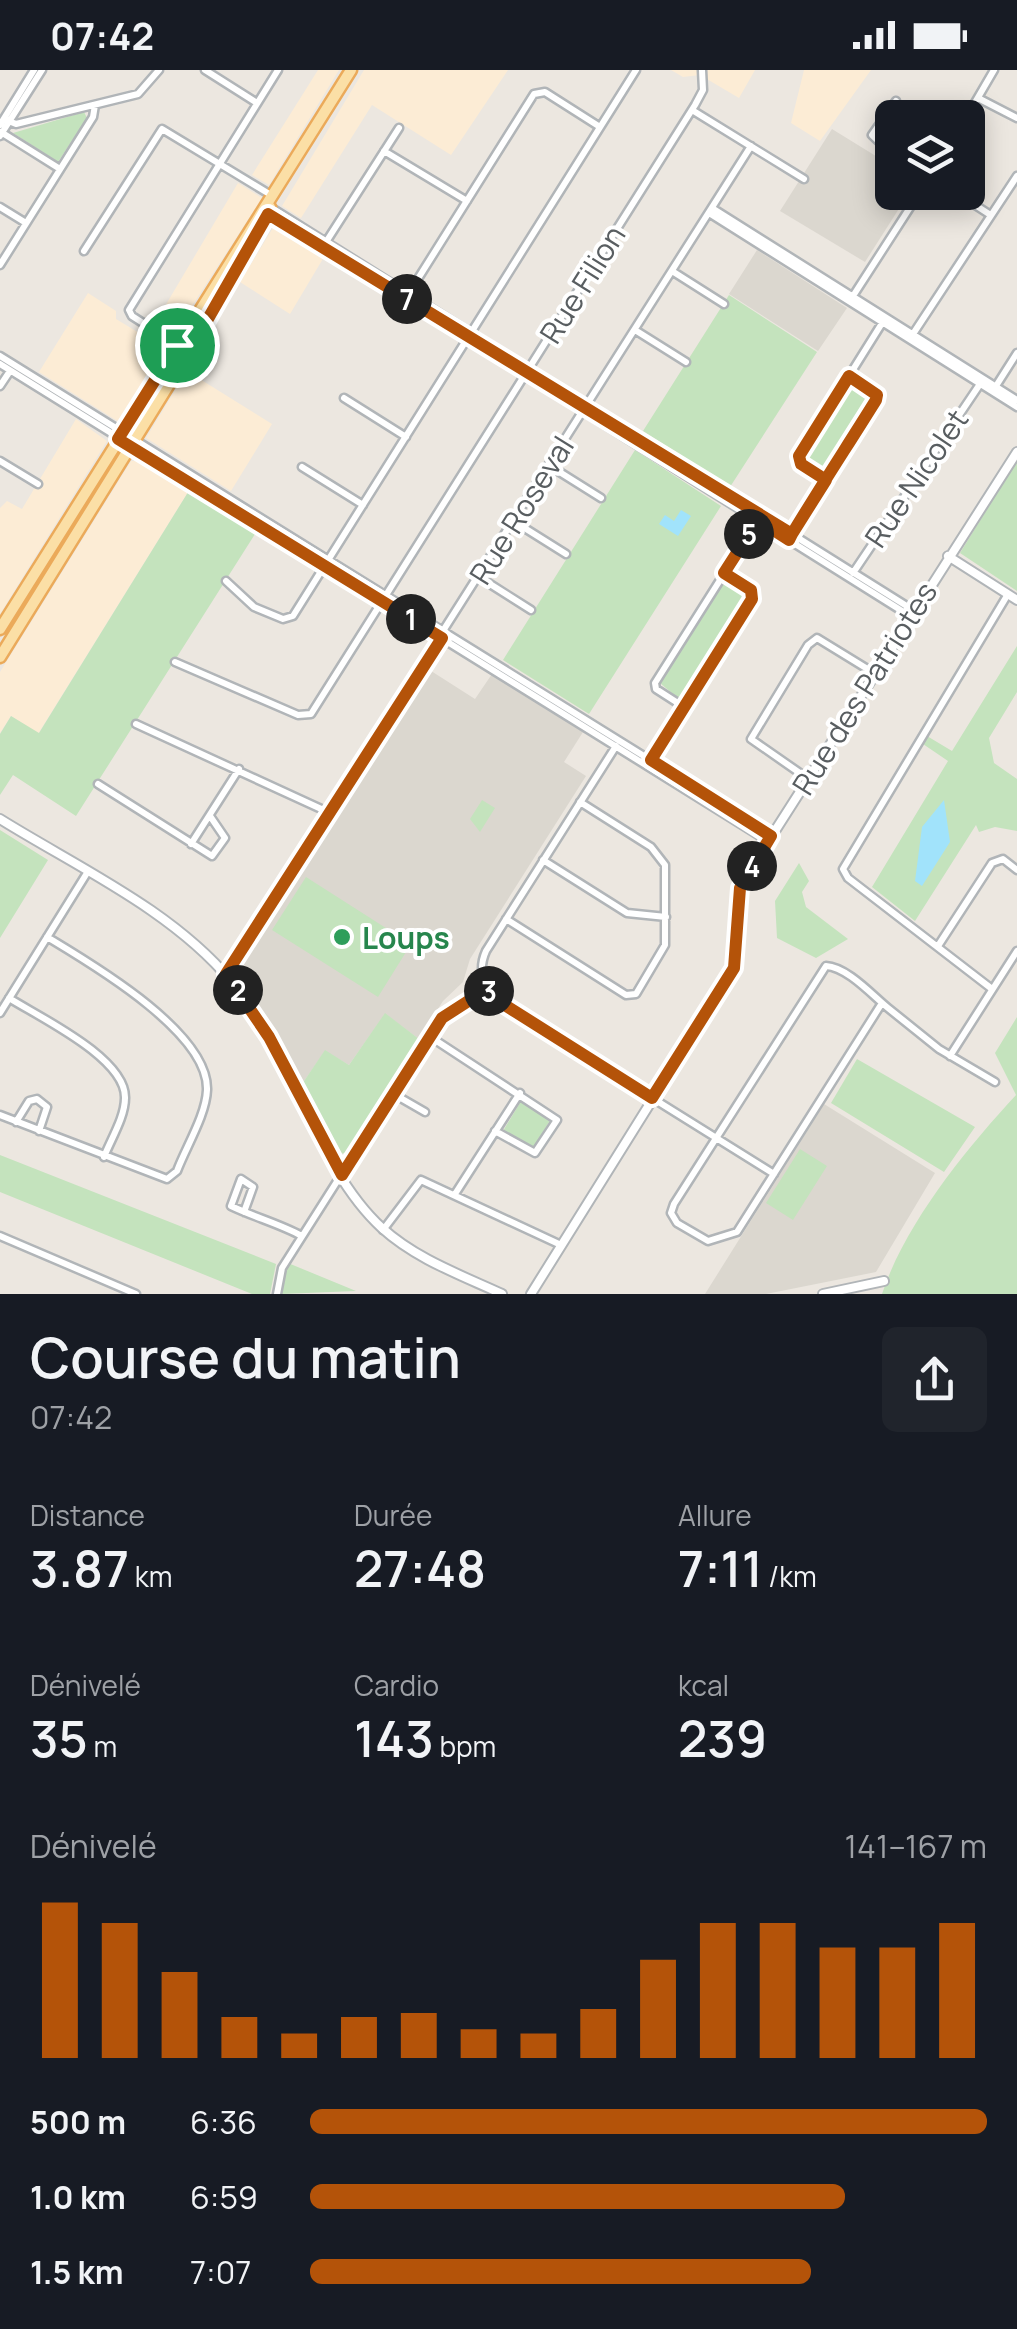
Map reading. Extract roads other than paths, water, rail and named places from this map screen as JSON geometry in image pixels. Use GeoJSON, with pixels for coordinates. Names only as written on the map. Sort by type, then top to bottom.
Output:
{"type":"FeatureCollection","features":[{"type":"Feature","properties":{"kind":"main road"},"geometry":{"type":"LineString","coordinates":[[0,629],[352,70]]}},
{"type":"Feature","properties":{"kind":"main road"},"geometry":{"type":"LineString","coordinates":[[0,658],[189,352],[268,206]]}},
{"type":"Feature","properties":{"kind":"street"},"geometry":{"type":"LineString","coordinates":[[2,128],[38,70]]}},
{"type":"Feature","properties":{"kind":"street"},"geometry":{"type":"LineString","coordinates":[[2,128],[138,94],[160,70]]}},
{"type":"Feature","properties":{"kind":"street"},"geometry":{"type":"LineString","coordinates":[[204,70],[257,102]]}},
{"type":"Feature","properties":{"kind":"street"},"geometry":{"type":"LineString","coordinates":[[189,352],[132,316],[130,310],[278,70]]}},
{"type":"Feature","properties":{"kind":"street"},"geometry":{"type":"LineString","coordinates":[[226,581],[252,606],[284,620],[293,616],[636,70]]}},
{"type":"Feature","properties":{"kind":"street","name":"Rue Filion"},"geometry":{"type":"LineString","coordinates":[[175,662],[308,716],[692,110],[703,90],[702,70]]}},
{"type":"Feature","properties":{"kind":"street"},"geometry":{"type":"LineString","coordinates":[[994,70],[978,98],[1017,118]]}},
{"type":"Feature","properties":{"kind":"street"},"geometry":{"type":"LineString","coordinates":[[407,296],[536,92],[546,92],[600,128]]}},
{"type":"Feature","properties":{"kind":"street"},"geometry":{"type":"LineString","coordinates":[[0,265],[92,117],[95,105]]}},
{"type":"Feature","properties":{"kind":"street"},"geometry":{"type":"LineString","coordinates":[[692,110],[804,179]]}},
{"type":"Feature","properties":{"kind":"street"},"geometry":{"type":"LineString","coordinates":[[2,128],[60,169]]}},
{"type":"Feature","properties":{"kind":"street"},"geometry":{"type":"LineString","coordinates":[[325,244],[399,128]]}},
{"type":"Feature","properties":{"kind":"street"},"geometry":{"type":"LineString","coordinates":[[84,252],[164,129],[220,162],[268,206],[325,244],[912,613]]}},
{"type":"Feature","properties":{"kind":"street","name":"Rue Roseval"},"geometry":{"type":"LineString","coordinates":[[226,974],[750,146]]}},
{"type":"Feature","properties":{"kind":"street"},"geometry":{"type":"LineString","coordinates":[[384,151],[466,201]]}},
{"type":"Feature","properties":{"kind":"street"},"geometry":{"type":"LineString","coordinates":[[912,337],[1017,176]]}},
{"type":"Feature","properties":{"kind":"street"},"geometry":{"type":"LineString","coordinates":[[0,207],[26,223]]}},
{"type":"Feature","properties":{"kind":"street"},"geometry":{"type":"LineString","coordinates":[[711,210],[1017,403]]}},
{"type":"Feature","properties":{"kind":"street"},"geometry":{"type":"LineString","coordinates":[[852,299],[909,210]]}},
{"type":"Feature","properties":{"kind":"street"},"geometry":{"type":"LineString","coordinates":[[983,210],[989,214]]}},
{"type":"Feature","properties":{"kind":"street"},"geometry":{"type":"LineString","coordinates":[[672,271],[724,304]]}},
{"type":"Feature","properties":{"kind":"street"},"geometry":{"type":"LineString","coordinates":[[826,480],[798,458],[884,320]]}},
{"type":"Feature","properties":{"kind":"street"},"geometry":{"type":"LineString","coordinates":[[636,330],[686,362]]}},
{"type":"Feature","properties":{"kind":"street","name":"Rue Nicolet"},"geometry":{"type":"LineString","coordinates":[[994,389],[1017,353]]}},
{"type":"Feature","properties":{"kind":"street"},"geometry":{"type":"LineString","coordinates":[[0,360],[769,838]]}},
{"type":"Feature","properties":{"kind":"street"},"geometry":{"type":"LineString","coordinates":[[0,386],[12,368]]}},
{"type":"Feature","properties":{"kind":"street"},"geometry":{"type":"LineString","coordinates":[[790,537],[877,399],[849,376]]}},
{"type":"Feature","properties":{"kind":"street","name":"Rue Nicolet"},"geometry":{"type":"LineString","coordinates":[[852,575],[981,381]]}},
{"type":"Feature","properties":{"kind":"street"},"geometry":{"type":"LineString","coordinates":[[344,398],[406,437]]}},
{"type":"Feature","properties":{"kind":"street","name":"Rue des Patriotes"},"geometry":{"type":"LineString","coordinates":[[531,1294],[734,968],[740,888],[1017,452]]}},
{"type":"Feature","properties":{"kind":"street"},"geometry":{"type":"LineString","coordinates":[[0,461],[38,484]]}},
{"type":"Feature","properties":{"kind":"street"},"geometry":{"type":"LineString","coordinates":[[302,466],[363,505]]}},
{"type":"Feature","properties":{"kind":"street"},"geometry":{"type":"LineString","coordinates":[[550,466],[601,498]]}},
{"type":"Feature","properties":{"kind":"street"},"geometry":{"type":"LineString","coordinates":[[684,707],[656,689],[655,683],[760,518]]}},
{"type":"Feature","properties":{"kind":"street"},"geometry":{"type":"LineString","coordinates":[[514,522],[566,554]]}},
{"type":"Feature","properties":{"kind":"street"},"geometry":{"type":"LineString","coordinates":[[948,556],[1017,600]]}},
{"type":"Feature","properties":{"kind":"street"},"geometry":{"type":"LineString","coordinates":[[649,763],[753,595],[724,573]]}},
{"type":"Feature","properties":{"kind":"street"},"geometry":{"type":"LineString","coordinates":[[480,577],[530,610]]}},
{"type":"Feature","properties":{"kind":"street"},"geometry":{"type":"LineString","coordinates":[[992,990],[848,878],[844,867],[1008,594]]}},
{"type":"Feature","properties":{"kind":"street"},"geometry":{"type":"LineString","coordinates":[[808,778],[751,738],[796,662],[816,638],[874,673]]}},
{"type":"Feature","properties":{"kind":"street"},"geometry":{"type":"LineString","coordinates":[[136,724],[331,813]]}},
{"type":"Feature","properties":{"kind":"street"},"geometry":{"type":"LineString","coordinates":[[617,744],[483,958],[487,989],[500,1002],[774,1174]]}},
{"type":"Feature","properties":{"kind":"street"},"geometry":{"type":"LineString","coordinates":[[191,844],[239,768]]}},
{"type":"Feature","properties":{"kind":"street"},"geometry":{"type":"LineString","coordinates":[[98,784],[212,856],[225,836],[210,816]]}},
{"type":"Feature","properties":{"kind":"street"},"geometry":{"type":"LineString","coordinates":[[506,919],[632,997],[663,950],[666,868],[659,854],[580,802]]}},
{"type":"Feature","properties":{"kind":"street"},"geometry":{"type":"LineString","coordinates":[[0,819],[181,933],[226,974],[269,1037],[342,1175],[383,1230],[419,1255],[502,1294]]}},
{"type":"Feature","properties":{"kind":"street"},"geometry":{"type":"LineString","coordinates":[[938,946],[992,863],[1003,859],[1017,870]]}},
{"type":"Feature","properties":{"kind":"street"},"geometry":{"type":"LineString","coordinates":[[543,860],[627,913],[666,917]]}},
{"type":"Feature","properties":{"kind":"street"},"geometry":{"type":"LineString","coordinates":[[0,1013],[87,873]]}},
{"type":"Feature","properties":{"kind":"street"},"geometry":{"type":"LineString","coordinates":[[0,1115],[104,1157],[170,1178],[205,1098],[204,1077],[182,1040],[150,1004],[47,937]]}},
{"type":"Feature","properties":{"kind":"street"},"geometry":{"type":"LineString","coordinates":[[950,1056],[1017,951]]}},
{"type":"Feature","properties":{"kind":"street"},"geometry":{"type":"LineString","coordinates":[[882,1003],[735,1234],[712,1241],[675,1221],[672,1208],[823,968],[836,967],[950,1056],[995,1082]]}},
{"type":"Feature","properties":{"kind":"street"},"geometry":{"type":"LineString","coordinates":[[276,1294],[282,1268],[429,1036],[448,1010],[487,989]]}},
{"type":"Feature","properties":{"kind":"street"},"geometry":{"type":"LineString","coordinates":[[10,998],[88,1047],[120,1080],[125,1102],[104,1157]]}},
{"type":"Feature","properties":{"kind":"street"},"geometry":{"type":"LineString","coordinates":[[429,1036],[556,1118],[542,1148],[530,1153],[495,1131]]}},
{"type":"Feature","properties":{"kind":"street"},"geometry":{"type":"LineString","coordinates":[[392,1093],[426,1112]]}},
{"type":"Feature","properties":{"kind":"street"},"geometry":{"type":"LineString","coordinates":[[454,1194],[520,1093]]}},
{"type":"Feature","properties":{"kind":"street"},"geometry":{"type":"LineString","coordinates":[[16,1122],[28,1101],[37,1099],[47,1108],[39,1131]]}},
{"type":"Feature","properties":{"kind":"street"},"geometry":{"type":"LineString","coordinates":[[244,1212],[253,1187],[239,1180],[230,1204],[244,1212],[302,1236]]}},
{"type":"Feature","properties":{"kind":"street"},"geometry":{"type":"LineString","coordinates":[[383,1230],[418,1180],[561,1245]]}},
{"type":"Feature","properties":{"kind":"street"},"geometry":{"type":"LineString","coordinates":[[0,1236],[136,1294]]}},
{"type":"Feature","properties":{"kind":"street"},"geometry":{"type":"LineString","coordinates":[[823,1294],[884,1281]]}},
{"type":"Feature","properties":{"kind":"water"},"geometry":{"type":"Polygon","coordinates":[[[681,510],[691,516],[678,536],[659,524],[665,515],[674,521],[681,510]]]}},
{"type":"Feature","properties":{"kind":"water"},"geometry":{"type":"Polygon","coordinates":[[[944,800],[950,842],[922,886],[915,881],[922,827],[944,800]]]}},
{"type":"Feature","properties":{"kind":"place","name":"Loups"},"geometry":{"type":"Point","coordinates":[342,937]}}]}
